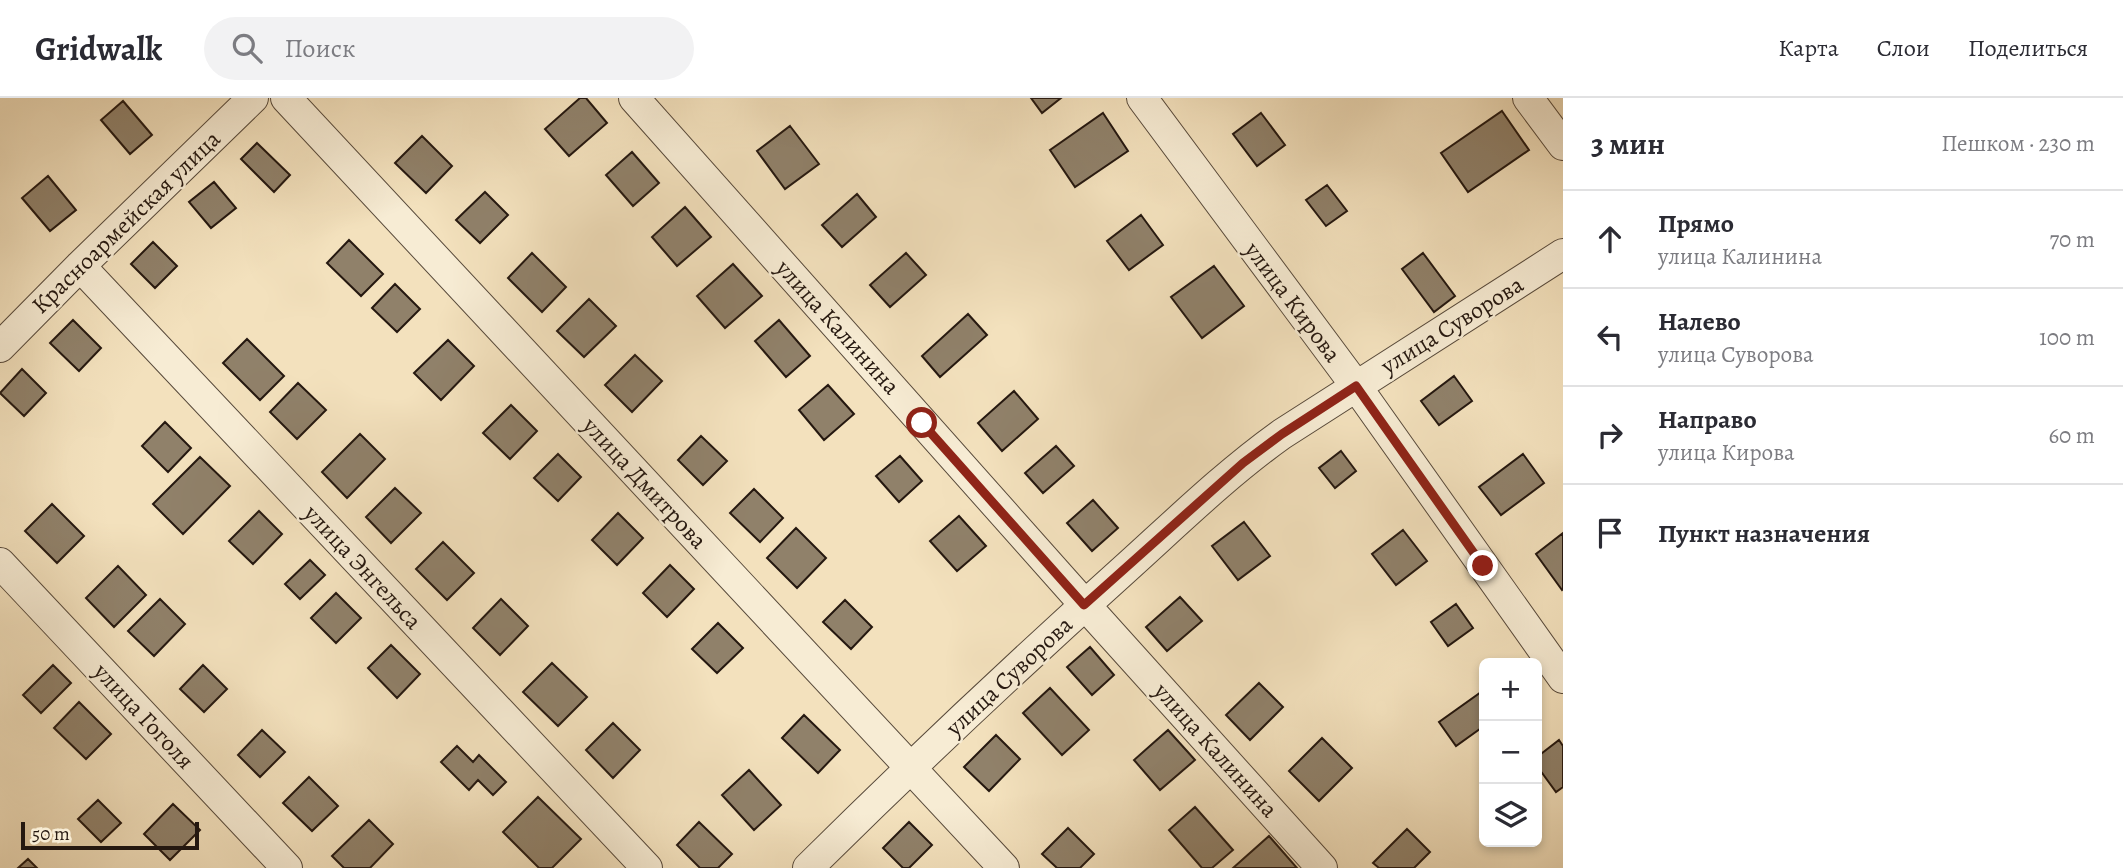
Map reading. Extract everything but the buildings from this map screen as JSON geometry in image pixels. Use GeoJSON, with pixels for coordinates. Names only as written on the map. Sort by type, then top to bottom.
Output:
{"type":"FeatureCollection","features":[{"type":"Feature","properties":{"kind":"street","name":"Красноармейская улица"},"geometry":{"type":"LineString","coordinates":[[0,347],[79,266],[253,98]]}},
{"type":"Feature","properties":{"kind":"street","name":"улица Дмитрова"},"geometry":{"type":"LineString","coordinates":[[286,98],[1004,868]]}},
{"type":"Feature","properties":{"kind":"street","name":"улица Калинина"},"geometry":{"type":"LineString","coordinates":[[635,98],[1084,605],[1322,868]]}},
{"type":"Feature","properties":{"kind":"street","name":"улица Кирова"},"geometry":{"type":"LineString","coordinates":[[1142,98],[1356,386],[1563,678]]}},
{"type":"Feature","properties":{"kind":"street"},"geometry":{"type":"LineString","coordinates":[[1528,98],[1563,145]]}},
{"type":"Feature","properties":{"kind":"street","name":"улица Суворова"},"geometry":{"type":"LineString","coordinates":[[808,868],[1084,605],[1243,463],[1282,434],[1563,254]]}},
{"type":"Feature","properties":{"kind":"street","name":"улица Энгельса"},"geometry":{"type":"LineString","coordinates":[[79,266],[647,868]]}},
{"type":"Feature","properties":{"kind":"street","name":"улица Гоголя"},"geometry":{"type":"LineString","coordinates":[[0,563],[287,868]]}},
{"type":"Feature","properties":{"kind":"route"},"geometry":{"type":"LineString","coordinates":[[922,423],[1084,605],[1243,463],[1356,386],[1483,566]]}}]}
